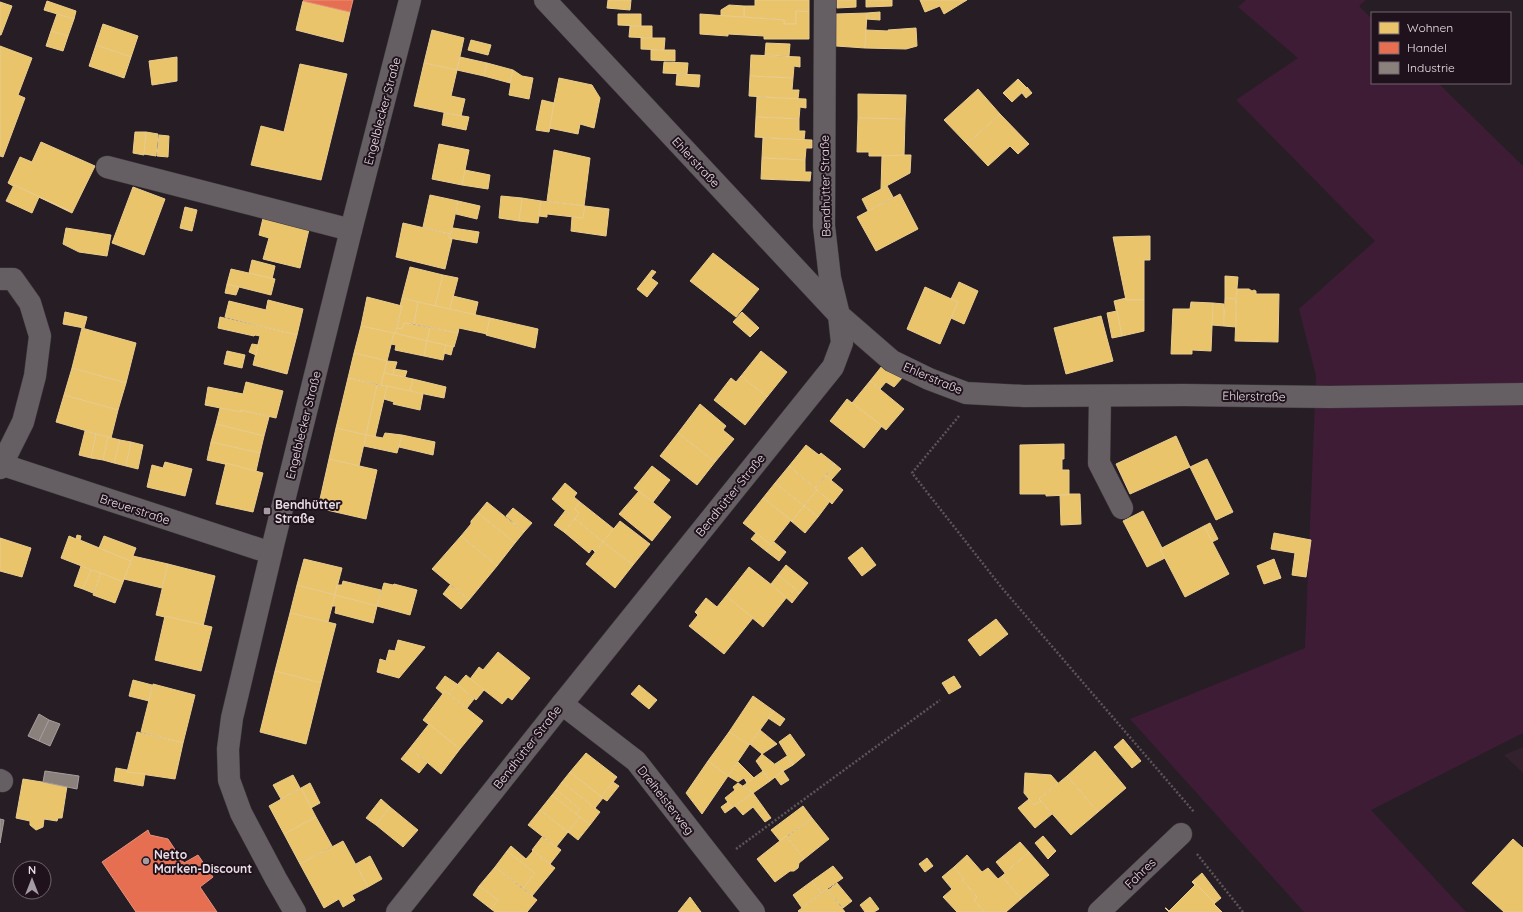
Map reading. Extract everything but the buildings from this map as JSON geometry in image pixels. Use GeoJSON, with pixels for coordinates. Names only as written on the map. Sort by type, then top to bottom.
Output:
{"type":"FeatureCollection","features":[{"type":"Feature","properties":{"kind":"street","name":"Engelblecker Straße"},"geometry":{"type":"LineString","coordinates":[[295,912],[241,813],[229,780],[228,748],[232,718],[271,553],[410,0]]}},
{"type":"Feature","properties":{"kind":"street","name":"Ehlerstraße"},"geometry":{"type":"LineString","coordinates":[[545,0],[840,315],[892,360],[929,379],[966,393],[1024,396],[1329,397],[1523,394]]}},
{"type":"Feature","properties":{"kind":"street","name":"Bendhütter Straße"},"geometry":{"type":"LineString","coordinates":[[397,912],[833,367],[842,343],[840,315],[830,278],[824,226],[825,0]]}},
{"type":"Feature","properties":{"kind":"street"},"geometry":{"type":"LineString","coordinates":[[106,167],[351,230]]}},
{"type":"Feature","properties":{"kind":"street"},"geometry":{"type":"LineString","coordinates":[[1,466],[23,422],[35,376],[40,336],[30,303],[6,279]]}},
{"type":"Feature","properties":{"kind":"street"},"geometry":{"type":"LineString","coordinates":[[1100,396],[1099,463],[1122,508]]}},
{"type":"Feature","properties":{"kind":"street","name":"Breuerstraße"},"geometry":{"type":"LineString","coordinates":[[1,466],[271,553]]}},
{"type":"Feature","properties":{"kind":"street","name":"Dreiheisterweg"},"geometry":{"type":"LineString","coordinates":[[562,704],[636,761],[754,912]]}},
{"type":"Feature","properties":{"kind":"street","name":"Fahres"},"geometry":{"type":"LineString","coordinates":[[1100,912],[1181,834]]}},
{"type":"Feature","properties":{"kind":"path"},"geometry":{"type":"LineString","coordinates":[[966,393],[961,413],[912,473],[1002,588],[1196,814],[1181,834],[1243,912]]}},
{"type":"Feature","properties":{"kind":"path"},"geometry":{"type":"LineString","coordinates":[[716,863],[940,700]]}},
{"type":"Feature","properties":{"kind":"shaded area"},"geometry":{"type":"Polygon","coordinates":[[[1246,0],[1366,0],[1359,6],[1371,18],[1371,84],[1439,84],[1523,166],[1523,733],[1371,810],[1466,912],[1304,912],[1130,719],[1305,648],[1316,376],[1299,309],[1375,241],[1236,100],[1298,58],[1238,7],[1246,0]]]}},
{"type":"Feature","properties":{"kind":"shaded area"},"geometry":{"type":"Polygon","coordinates":[[[1523,747],[1523,773],[1504,755],[1523,747]]]}},
{"type":"Feature","properties":{"kind":"place","name":"Bendhütter Straße"},"geometry":{"type":"Point","coordinates":[267,511]}},
{"type":"Feature","properties":{"kind":"place","name":"Netto Marken-Discount"},"geometry":{"type":"Point","coordinates":[146,861]}}]}
